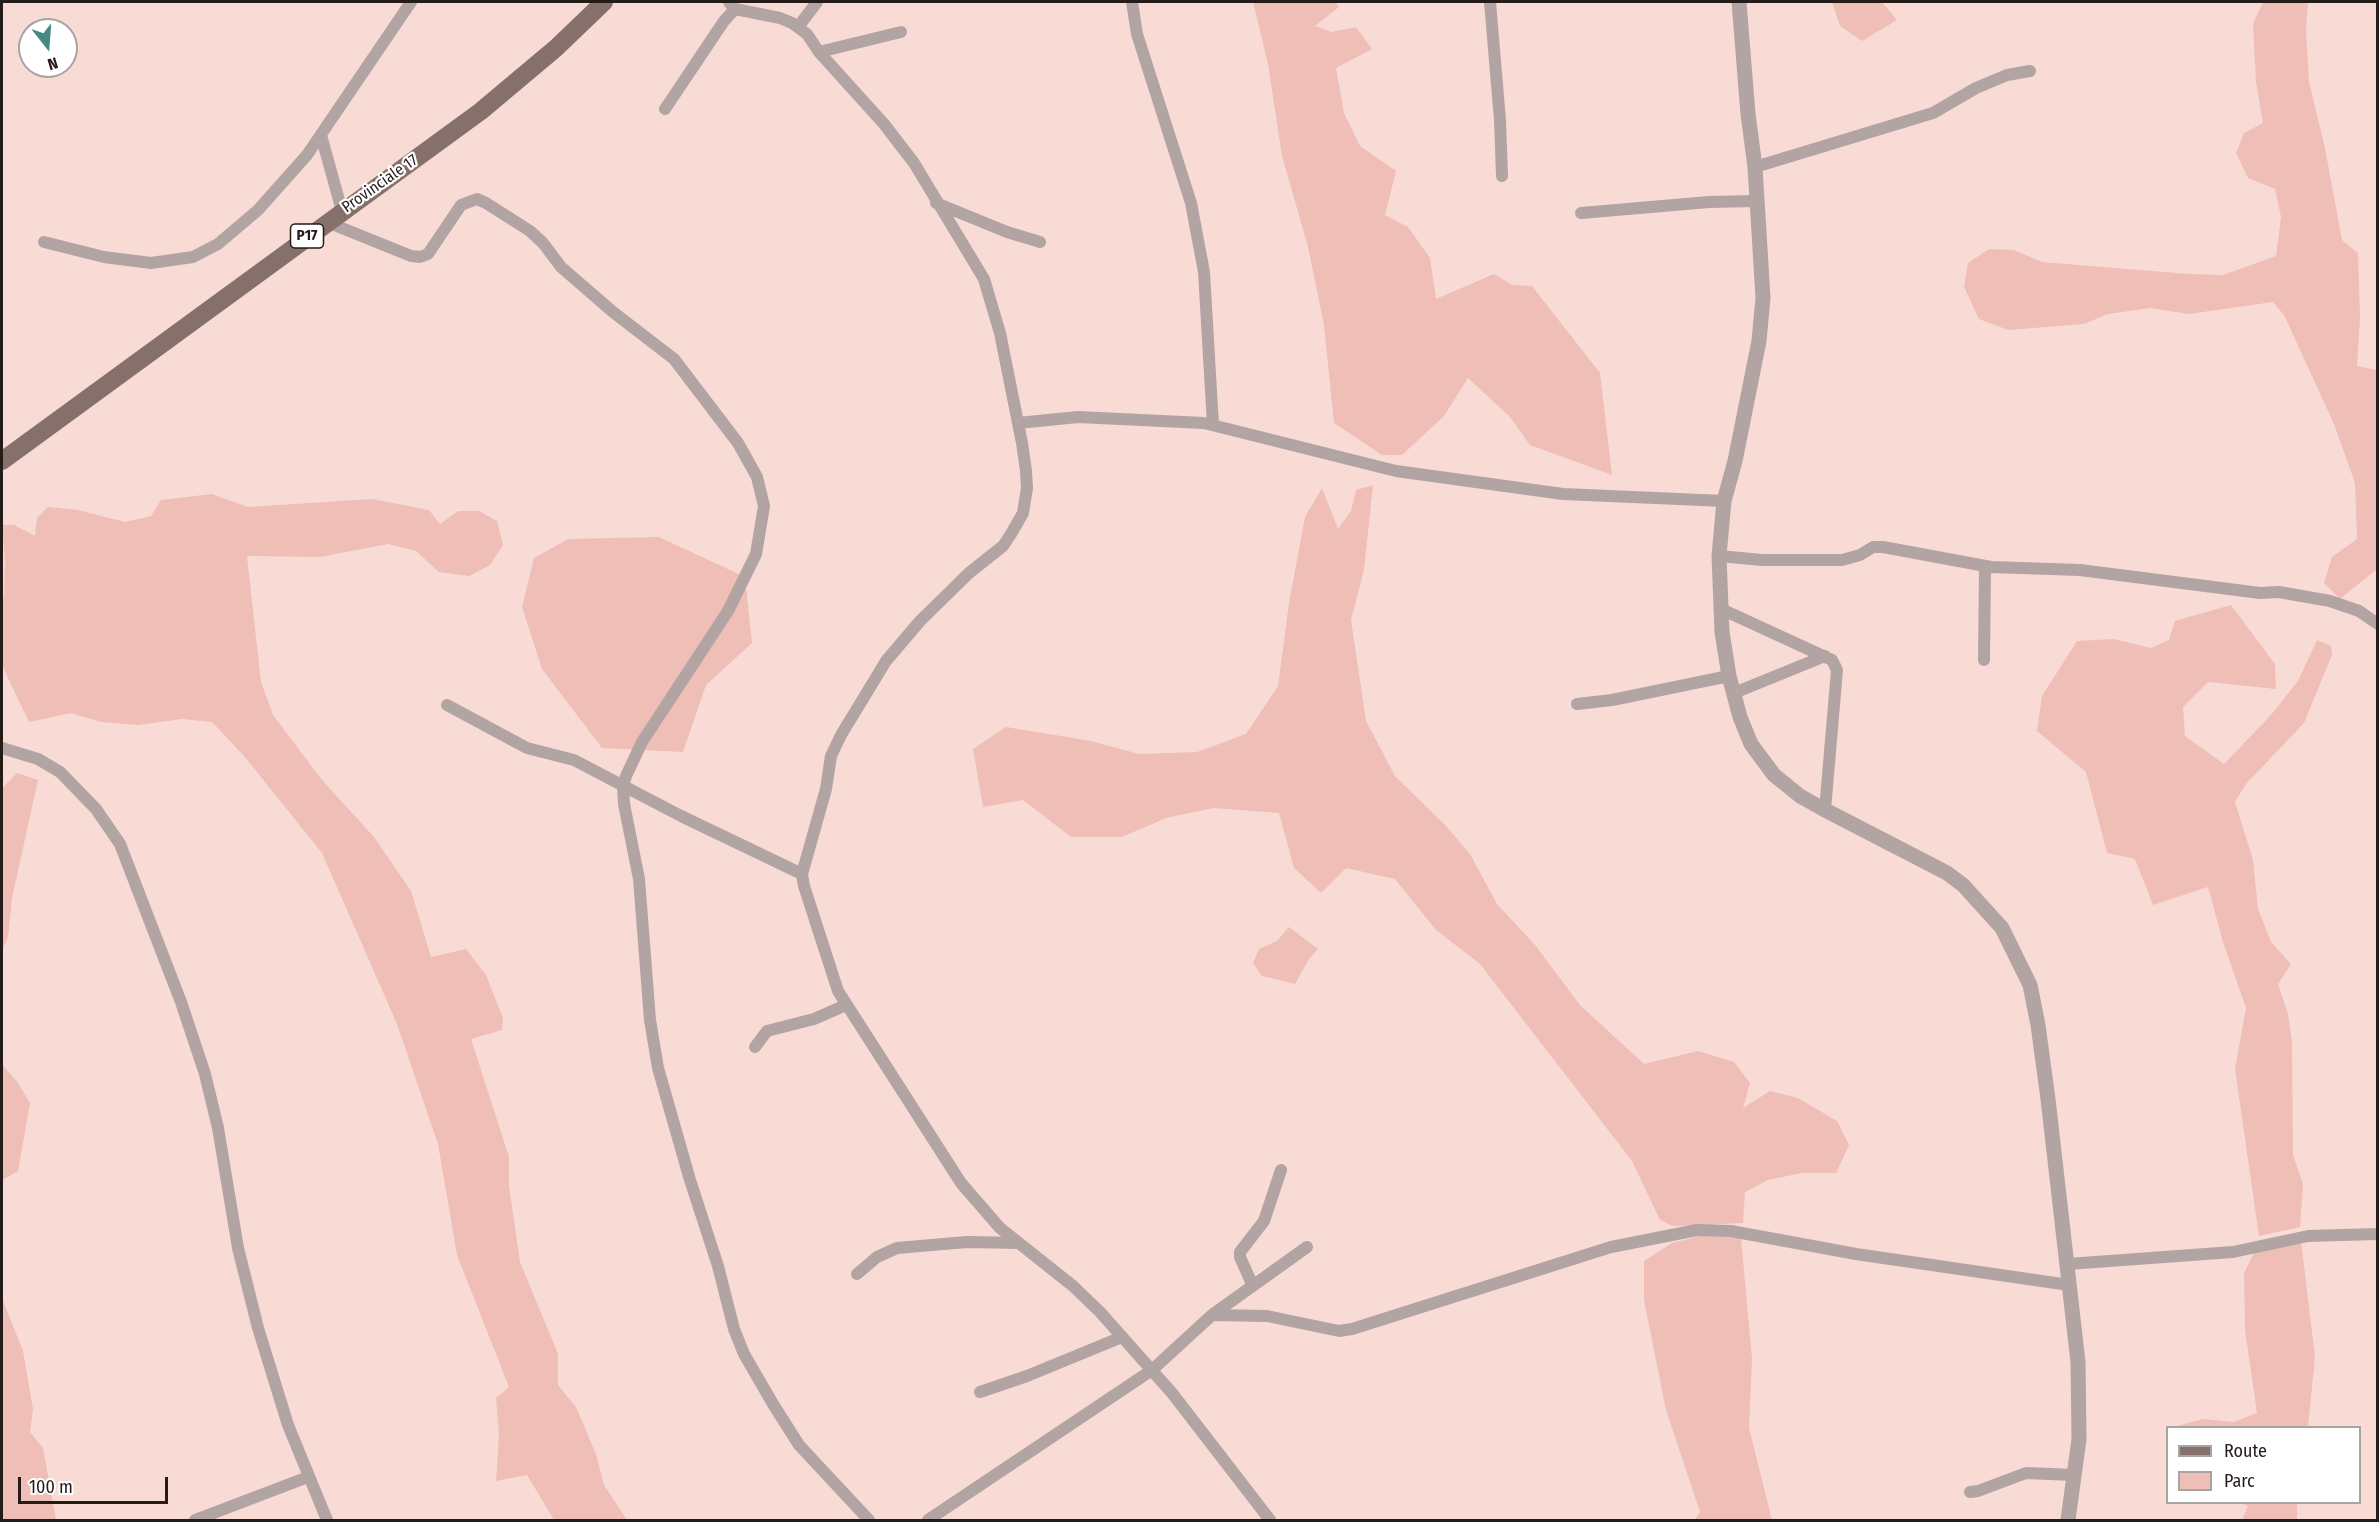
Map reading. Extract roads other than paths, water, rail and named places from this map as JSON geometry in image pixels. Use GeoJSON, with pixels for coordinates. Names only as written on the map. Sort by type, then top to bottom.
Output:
{"type":"FeatureCollection","features":[{"type":"Feature","properties":{"kind":"main road","name":"Provinciale 17"},"geometry":{"type":"LineString","coordinates":[[2,461],[481,111],[556,48],[604,2]]}},
{"type":"Feature","properties":{"kind":"street"},"geometry":{"type":"LineString","coordinates":[[44,242],[131,262],[151,263],[193,257],[218,244],[258,210],[290,176],[321,135],[411,2]]}},
{"type":"Feature","properties":{"kind":"street"},"geometry":{"type":"LineString","coordinates":[[798,27],[817,2]]}},
{"type":"Feature","properties":{"kind":"street"},"geometry":{"type":"LineString","coordinates":[[1132,2],[1137,34],[1191,203],[1204,272],[1213,425]]}},
{"type":"Feature","properties":{"kind":"street"},"geometry":{"type":"LineString","coordinates":[[1490,2],[1500,120],[1502,176]]}},
{"type":"Feature","properties":{"kind":"street"},"geometry":{"type":"LineString","coordinates":[[1739,2],[1748,114],[1755,166],[1763,298],[1759,341],[1724,501],[1719,556],[1721,609],[1729,676],[1740,717],[1751,744],[1774,775],[1800,796],[1947,873],[1963,885],[2002,928],[2030,985],[2038,1025],[2078,1362],[2080,1403],[2068,1521]]}},
{"type":"Feature","properties":{"kind":"street"},"geometry":{"type":"LineString","coordinates":[[665,109],[724,21],[732,5],[780,18],[798,27],[807,34],[819,52],[884,124],[914,163],[936,203],[964,243],[984,279],[1000,333],[1018,423],[1027,488],[1023,513],[1003,546],[969,573],[920,621],[886,662],[841,735],[831,756],[826,789],[802,874],[804,886],[838,992],[961,1183],[1000,1228],[1073,1286],[1122,1336],[1211,1443],[1270,1521]]}},
{"type":"Feature","properties":{"kind":"street"},"geometry":{"type":"LineString","coordinates":[[819,52],[902,32]]}},
{"type":"Feature","properties":{"kind":"street"},"geometry":{"type":"LineString","coordinates":[[1755,166],[1933,113],[1976,88],[2007,75],[2030,71]]}},
{"type":"Feature","properties":{"kind":"street"},"geometry":{"type":"LineString","coordinates":[[321,135],[342,211]]}},
{"type":"Feature","properties":{"kind":"street"},"geometry":{"type":"LineString","coordinates":[[327,222],[411,256],[420,257],[428,254],[462,205],[477,199],[486,203],[530,231],[543,243],[561,267],[613,312],[674,359],[749,461],[757,477],[764,506],[756,554],[728,611],[642,742],[623,787],[624,804],[639,879],[650,1020],[658,1068],[690,1180],[718,1266],[734,1329],[749,1364],[799,1445],[869,1521]]}},
{"type":"Feature","properties":{"kind":"street"},"geometry":{"type":"LineString","coordinates":[[1581,213],[1709,202],[1756,201]]}},
{"type":"Feature","properties":{"kind":"street"},"geometry":{"type":"LineString","coordinates":[[936,203],[1007,232],[1040,242]]}},
{"type":"Feature","properties":{"kind":"street"},"geometry":{"type":"LineString","coordinates":[[1018,423],[1078,417],[1204,423],[1396,471],[1563,494],[1724,501]]}},
{"type":"Feature","properties":{"kind":"street"},"geometry":{"type":"LineString","coordinates":[[1719,556],[1762,560],[1842,560],[1883,547],[1985,566],[2080,570],[2249,591],[2279,592],[2330,601],[2359,611],[2378,624]]}},
{"type":"Feature","properties":{"kind":"street"},"geometry":{"type":"LineString","coordinates":[[1984,660],[1985,566]]}},
{"type":"Feature","properties":{"kind":"street"},"geometry":{"type":"LineString","coordinates":[[1721,609],[1832,660],[1837,670],[1825,810]]}},
{"type":"Feature","properties":{"kind":"street"},"geometry":{"type":"LineString","coordinates":[[1734,693],[1825,656]]}},
{"type":"Feature","properties":{"kind":"street"},"geometry":{"type":"LineString","coordinates":[[1577,704],[1612,700],[1729,676]]}},
{"type":"Feature","properties":{"kind":"street"},"geometry":{"type":"LineString","coordinates":[[447,705],[519,744],[574,760],[623,787],[802,874]]}},
{"type":"Feature","properties":{"kind":"street"},"geometry":{"type":"LineString","coordinates":[[2,748],[38,759],[60,772],[96,809],[120,844],[181,1002],[206,1074],[221,1140],[245,1280],[277,1395],[327,1521]]}},
{"type":"Feature","properties":{"kind":"street"},"geometry":{"type":"LineString","coordinates":[[755,1047],[767,1031],[814,1019],[846,1005]]}},
{"type":"Feature","properties":{"kind":"street"},"geometry":{"type":"LineString","coordinates":[[1252,1284],[1240,1252],[1264,1221],[1281,1170]]}},
{"type":"Feature","properties":{"kind":"street"},"geometry":{"type":"LineString","coordinates":[[1212,1315],[1268,1316],[1329,1329],[1353,1329],[1611,1247],[1697,1230],[1731,1232],[1856,1254],[2069,1285]]}},
{"type":"Feature","properties":{"kind":"street"},"geometry":{"type":"LineString","coordinates":[[2068,1264],[2233,1252],[2308,1236],[2378,1234]]}},
{"type":"Feature","properties":{"kind":"street"},"geometry":{"type":"LineString","coordinates":[[857,1274],[877,1257],[897,1248],[967,1242],[1018,1243]]}},
{"type":"Feature","properties":{"kind":"street"},"geometry":{"type":"LineString","coordinates":[[928,1521],[1152,1370],[1212,1315],[1252,1284],[1307,1248]]}},
{"type":"Feature","properties":{"kind":"street"},"geometry":{"type":"LineString","coordinates":[[980,1392],[1027,1376],[1122,1336]]}},
{"type":"Feature","properties":{"kind":"street"},"geometry":{"type":"LineString","coordinates":[[1970,1492],[2026,1473],[2074,1475]]}},
{"type":"Feature","properties":{"kind":"street"},"geometry":{"type":"LineString","coordinates":[[195,1521],[308,1477]]}}]}
